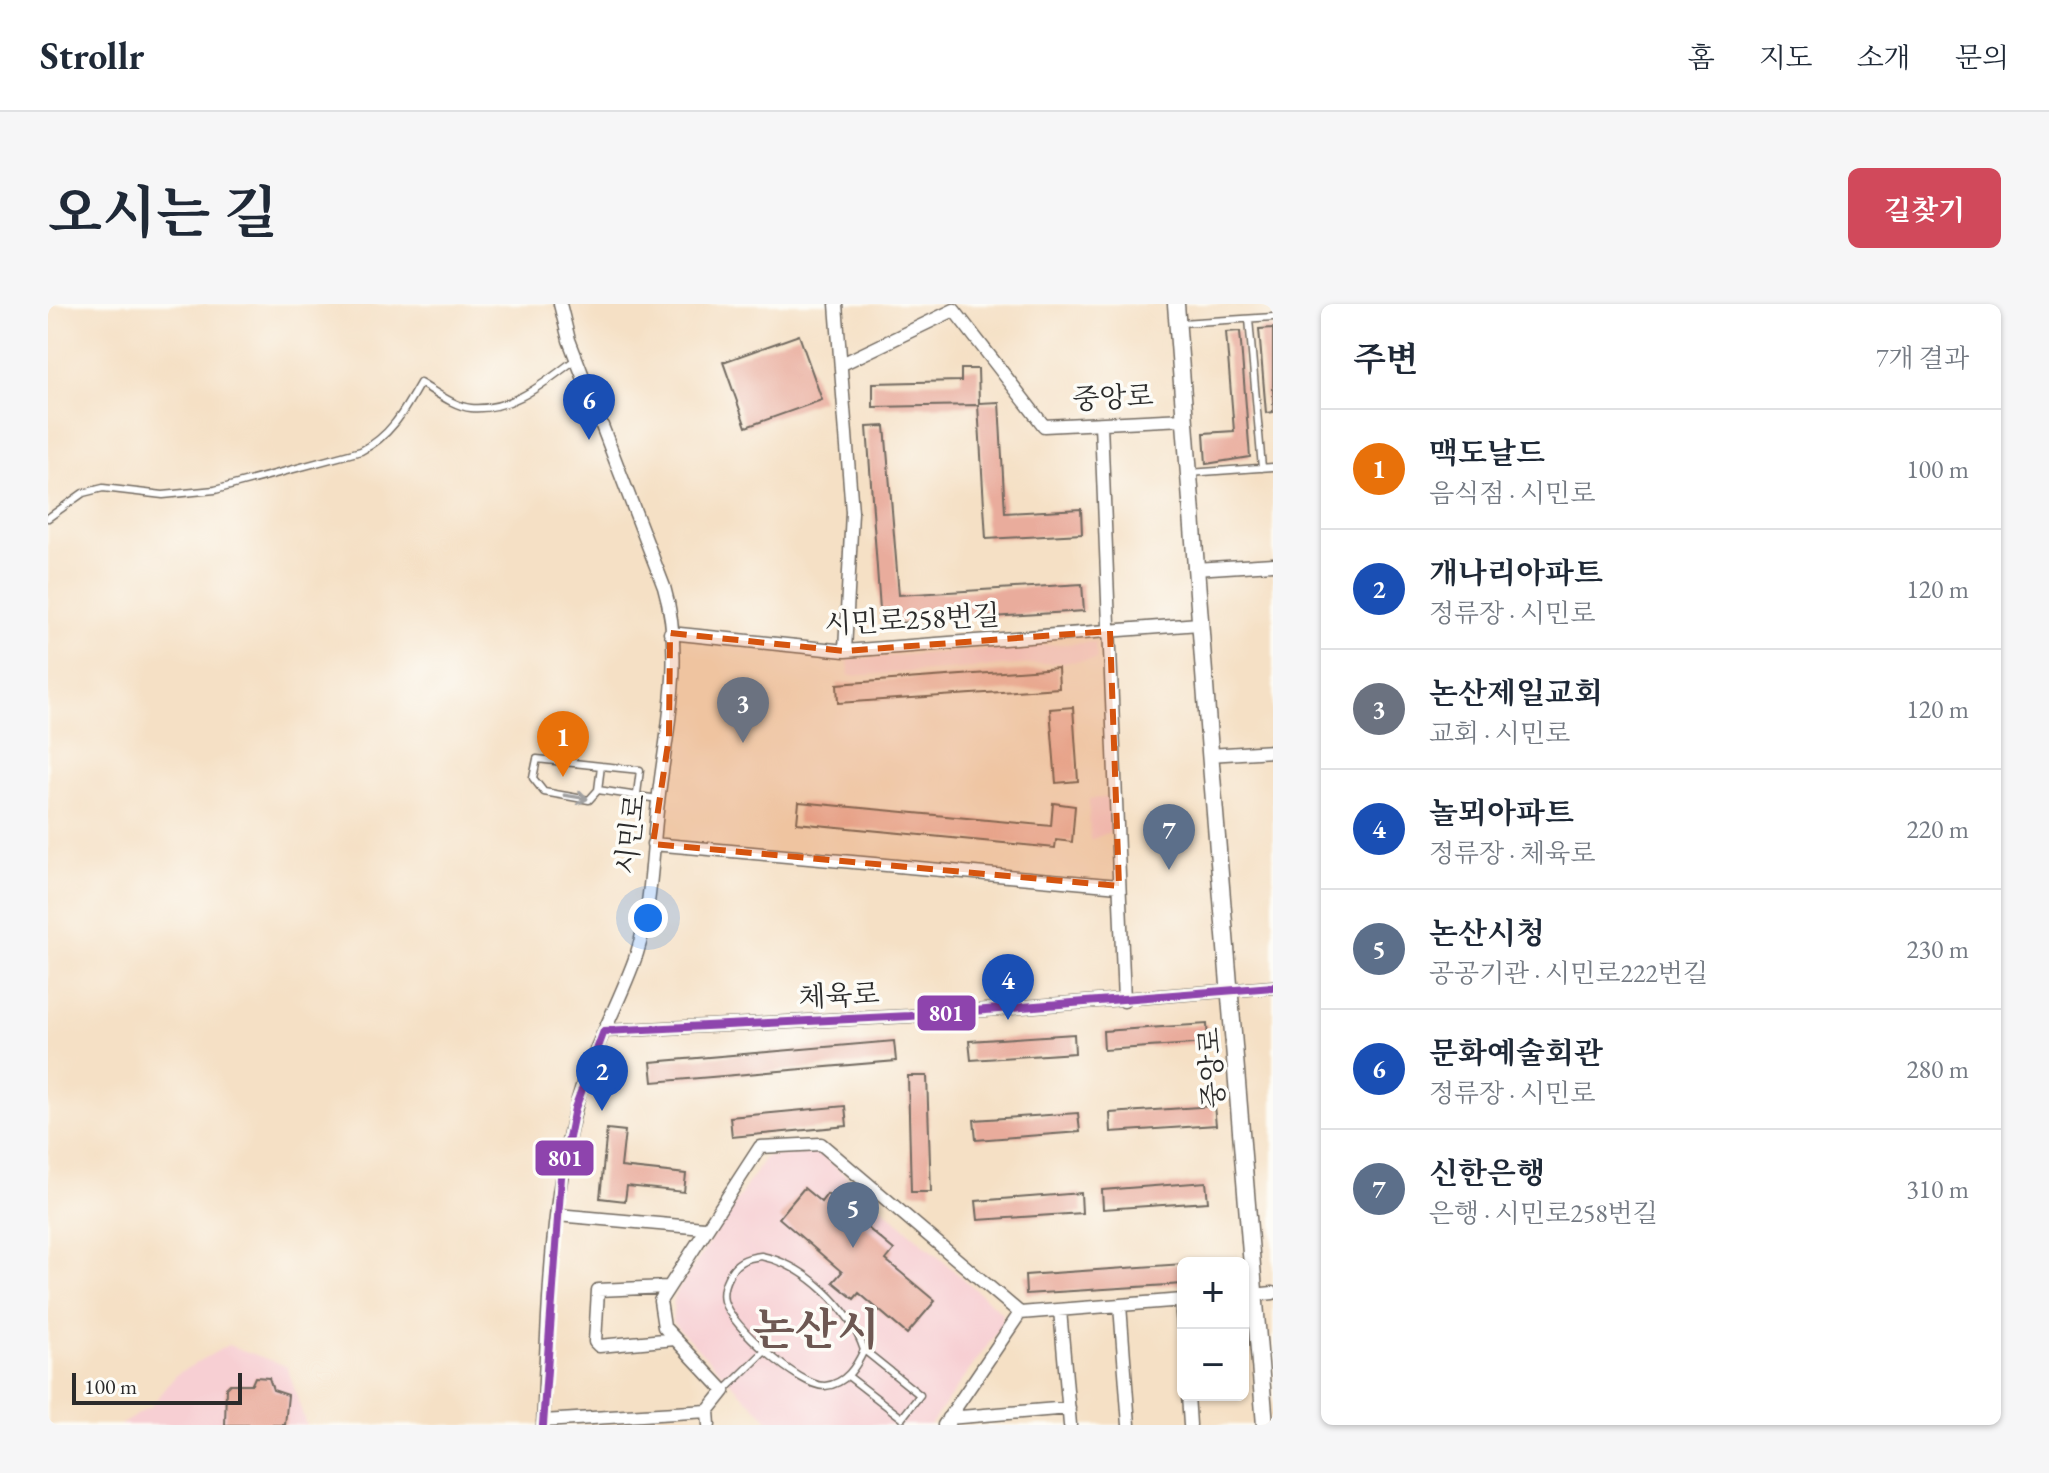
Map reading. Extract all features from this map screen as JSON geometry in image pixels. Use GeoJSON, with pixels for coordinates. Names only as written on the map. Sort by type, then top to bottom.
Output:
{"type":"FeatureCollection","features":[{"type":"Feature","properties":{"kind":"street","name":"시민로"},"geometry":{"type":"LineString","coordinates":[[543,1423],[557,1215],[575,1108],[638,949],[669,737],[673,679],[670,633],[674,619],[576,359],[560,304]]}},
{"type":"Feature","properties":{"kind":"street"},"geometry":{"type":"LineString","coordinates":[[836,304],[852,512],[845,651]]}},
{"type":"Feature","properties":{"kind":"street","name":"중앙로"},"geometry":{"type":"LineString","coordinates":[[1176,304],[1209,755],[1232,991],[1246,1257]]}},
{"type":"Feature","properties":{"kind":"street"},"geometry":{"type":"LineString","coordinates":[[842,364],[955,307]]}},
{"type":"Feature","properties":{"kind":"street","name":"중앙로"},"geometry":{"type":"LineString","coordinates":[[955,307],[1044,426],[1184,419]]}},
{"type":"Feature","properties":{"kind":"street"},"geometry":{"type":"LineString","coordinates":[[1101,424],[1124,1001]]}},
{"type":"Feature","properties":{"kind":"street"},"geometry":{"type":"LineString","coordinates":[[1195,569],[1273,564]]}},
{"type":"Feature","properties":{"kind":"street","name":"시민로258번길"},"geometry":{"type":"LineString","coordinates":[[670,633],[845,651],[1199,624]]}},
{"type":"Feature","properties":{"kind":"street"},"geometry":{"type":"LineString","coordinates":[[1209,755],[1273,751]]}},
{"type":"Feature","properties":{"kind":"street"},"geometry":{"type":"LineString","coordinates":[[653,844],[1119,886]]}},
{"type":"Feature","properties":{"kind":"street","name":"체육로"},"geometry":{"type":"LineString","coordinates":[[604,1031],[910,1016],[1273,987]]}},
{"type":"Feature","properties":{"kind":"street"},"geometry":{"type":"LineString","coordinates":[[709,1425],[708,1411],[724,1391],[664,1327],[659,1313],[667,1287],[760,1147],[821,1144],[1020,1313],[1177,1300]]}},
{"type":"Feature","properties":{"kind":"street"},"geometry":{"type":"LineString","coordinates":[[557,1215],[704,1228]]}},
{"type":"Feature","properties":{"kind":"street"},"geometry":{"type":"LineString","coordinates":[[667,1287],[598,1290],[595,1342],[599,1346],[675,1339]]}},
{"type":"Feature","properties":{"kind":"street"},"geometry":{"type":"LineString","coordinates":[[1249,1295],[1273,1293]]}},
{"type":"Feature","properties":{"kind":"street","name":"중앙로"},"geometry":{"type":"LineString","coordinates":[[1249,1303],[1265,1425]]}},
{"type":"Feature","properties":{"kind":"street"},"geometry":{"type":"LineString","coordinates":[[1120,1305],[1129,1425]]}},
{"type":"Feature","properties":{"kind":"street"},"geometry":{"type":"LineString","coordinates":[[1060,1310],[1070,1425]]}},
{"type":"Feature","properties":{"kind":"street"},"geometry":{"type":"LineString","coordinates":[[947,1423],[1020,1313]]}},
{"type":"Feature","properties":{"kind":"street"},"geometry":{"type":"LineString","coordinates":[[1188,1401],[1190,1425]]}},
{"type":"Feature","properties":{"kind":"street"},"geometry":{"type":"LineString","coordinates":[[947,1423],[1069,1408]]}},
{"type":"Feature","properties":{"kind":"street"},"geometry":{"type":"LineString","coordinates":[[543,1423],[708,1411]]}},
{"type":"Feature","properties":{"kind":"lane"},"geometry":{"type":"LineString","coordinates":[[1177,323],[1273,317]]}},
{"type":"Feature","properties":{"kind":"lane"},"geometry":{"type":"LineString","coordinates":[[1249,319],[1262,468]]}},
{"type":"Feature","properties":{"kind":"lane"},"geometry":{"type":"LineString","coordinates":[[48,518],[83,493],[103,488],[163,495],[188,494],[348,455],[378,443],[397,422],[420,383],[469,408],[501,404],[528,395],[576,359]]}},
{"type":"Feature","properties":{"kind":"lane"},"geometry":{"type":"LineString","coordinates":[[1189,473],[1273,467]]}},
{"type":"Feature","properties":{"kind":"lane"},"geometry":{"type":"LineString","coordinates":[[601,766],[598,790],[589,800],[544,792],[533,778],[537,759],[640,770],[637,794]]}},
{"type":"Feature","properties":{"kind":"lane"},"geometry":{"type":"LineString","coordinates":[[598,790],[658,799]]}},
{"type":"Feature","properties":{"kind":"lane"},"geometry":{"type":"LineString","coordinates":[[848,1376],[902,1418],[920,1395],[864,1350],[857,1329],[842,1309],[797,1270],[779,1260],[745,1258],[732,1268],[723,1286],[724,1303],[734,1319],[803,1379],[823,1386],[848,1376],[864,1350]]}},
{"type":"Feature","properties":{"kind":"lane"},"geometry":{"type":"LineString","coordinates":[[724,1391],[766,1350]]}},
{"type":"Feature","properties":{"kind":"highlighted area"},"geometry":{"type":"Polygon","coordinates":[[[1110,631],[1119,886],[653,844],[669,737],[670,633],[845,651],[1110,631]]]}},
{"type":"Feature","properties":{"kind":"shaded area"},"geometry":{"type":"Polygon","coordinates":[[[1095,642],[1097,660],[849,676],[848,659],[1095,642]]]}},
{"type":"Feature","properties":{"kind":"shaded area"},"geometry":{"type":"Polygon","coordinates":[[[1110,797],[1110,832],[1090,840],[1089,799],[1110,797]]]}},
{"type":"Feature","properties":{"kind":"shaded area"},"geometry":{"type":"Polygon","coordinates":[[[819,1152],[1002,1313],[1003,1324],[930,1425],[773,1425],[672,1322],[674,1296],[766,1156],[819,1152]]]}},
{"type":"Feature","properties":{"kind":"shaded area"},"geometry":{"type":"Polygon","coordinates":[[[228,1345],[287,1366],[306,1425],[120,1425],[150,1407],[177,1374],[228,1345]]]}},
{"type":"Feature","properties":{"kind":"building"},"geometry":{"type":"Polygon","coordinates":[[[1273,328],[1273,412],[1266,413],[1259,329],[1273,328]]]}},
{"type":"Feature","properties":{"kind":"building"},"geometry":{"type":"Polygon","coordinates":[[[1240,331],[1250,457],[1206,464],[1204,433],[1234,431],[1226,332],[1240,331]]]}},
{"type":"Feature","properties":{"kind":"building"},"geometry":{"type":"Polygon","coordinates":[[[799,335],[822,400],[746,427],[723,362],[799,335]]]}},
{"type":"Feature","properties":{"kind":"building"},"geometry":{"type":"Polygon","coordinates":[[[961,369],[978,369],[979,403],[999,402],[1005,513],[1081,509],[1082,534],[986,539],[978,405],[873,407],[873,383],[961,381],[961,369]]]}},
{"type":"Feature","properties":{"kind":"building"},"geometry":{"type":"Polygon","coordinates":[[[885,426],[899,595],[1082,584],[1084,611],[881,624],[867,427],[885,426]]]}},
{"type":"Feature","properties":{"kind":"building"},"geometry":{"type":"Polygon","coordinates":[[[1058,668],[1059,688],[838,703],[837,684],[1058,668]]]}},
{"type":"Feature","properties":{"kind":"building"},"geometry":{"type":"Polygon","coordinates":[[[1073,707],[1078,781],[1056,783],[1050,709],[1073,707]]]}},
{"type":"Feature","properties":{"kind":"building"},"geometry":{"type":"Polygon","coordinates":[[[799,802],[1051,826],[1053,803],[1075,806],[1072,842],[1056,840],[1055,848],[797,823],[799,802]]]}},
{"type":"Feature","properties":{"kind":"building"},"geometry":{"type":"Polygon","coordinates":[[[1207,1024],[1208,1043],[1104,1050],[1103,1031],[1207,1024]]]}},
{"type":"Feature","properties":{"kind":"building"},"geometry":{"type":"Polygon","coordinates":[[[1074,1034],[1075,1053],[971,1060],[969,1041],[1074,1034]]]}},
{"type":"Feature","properties":{"kind":"building"},"geometry":{"type":"Polygon","coordinates":[[[894,1041],[896,1061],[653,1082],[651,1062],[894,1041]]]}},
{"type":"Feature","properties":{"kind":"building"},"geometry":{"type":"Polygon","coordinates":[[[908,1076],[927,1076],[931,1192],[911,1192],[908,1076]]]}},
{"type":"Feature","properties":{"kind":"building"},"geometry":{"type":"Polygon","coordinates":[[[845,1106],[847,1126],[732,1137],[730,1117],[845,1106]]]}},
{"type":"Feature","properties":{"kind":"building"},"geometry":{"type":"Polygon","coordinates":[[[1214,1106],[1216,1125],[1111,1132],[1110,1113],[1214,1106]]]}},
{"type":"Feature","properties":{"kind":"building"},"geometry":{"type":"Polygon","coordinates":[[[1078,1113],[1080,1132],[976,1140],[974,1120],[1078,1113]]]}},
{"type":"Feature","properties":{"kind":"building"},"geometry":{"type":"Polygon","coordinates":[[[607,1129],[625,1131],[621,1167],[686,1174],[684,1192],[627,1186],[625,1201],[600,1198],[607,1129]]]}},
{"type":"Feature","properties":{"kind":"building"},"geometry":{"type":"Polygon","coordinates":[[[1206,1182],[1208,1202],[1103,1209],[1102,1190],[1206,1182]]]}},
{"type":"Feature","properties":{"kind":"building"},"geometry":{"type":"Polygon","coordinates":[[[804,1188],[821,1202],[827,1194],[894,1250],[886,1260],[935,1301],[907,1334],[859,1293],[854,1299],[833,1282],[842,1272],[779,1218],[804,1188]]]}},
{"type":"Feature","properties":{"kind":"building"},"geometry":{"type":"Polygon","coordinates":[[[1081,1193],[1082,1213],[978,1220],[976,1201],[1081,1193]]]}},
{"type":"Feature","properties":{"kind":"building"},"geometry":{"type":"Polygon","coordinates":[[[1177,1264],[1177,1284],[1026,1294],[1025,1275],[1177,1264]]]}},
{"type":"Feature","properties":{"kind":"building"},"geometry":{"type":"Polygon","coordinates":[[[255,1377],[269,1378],[273,1390],[288,1395],[285,1425],[225,1425],[226,1388],[230,1384],[252,1384],[255,1377]]]}},
{"type":"Feature","properties":{"kind":"transit line","name":"801"},"geometry":{"type":"LineString","coordinates":[[543,1425],[561,1177],[575,1108],[604,1031],[910,1016],[1273,987]]}},
{"type":"Feature","properties":{"kind":"place","name":"문화예술회관"},"geometry":{"type":"Point","coordinates":[589,440]}},
{"type":"Feature","properties":{"kind":"place","name":"논산제일교회"},"geometry":{"type":"Point","coordinates":[743,743]}},
{"type":"Feature","properties":{"kind":"place","name":"맥도날드"},"geometry":{"type":"Point","coordinates":[563,777]}},
{"type":"Feature","properties":{"kind":"place","name":"신한은행"},"geometry":{"type":"Point","coordinates":[1169,870]}},
{"type":"Feature","properties":{"kind":"place","name":"놀뫼아파트"},"geometry":{"type":"Point","coordinates":[1008,1020]}},
{"type":"Feature","properties":{"kind":"place","name":"개나리아파트"},"geometry":{"type":"Point","coordinates":[602,1111]}},
{"type":"Feature","properties":{"kind":"place","name":"논산시청"},"geometry":{"type":"Point","coordinates":[853,1248]}},
{"type":"Feature","properties":{"kind":"district","name":"논산시"},"geometry":{"type":"Point","coordinates":[816,1328]}}]}
